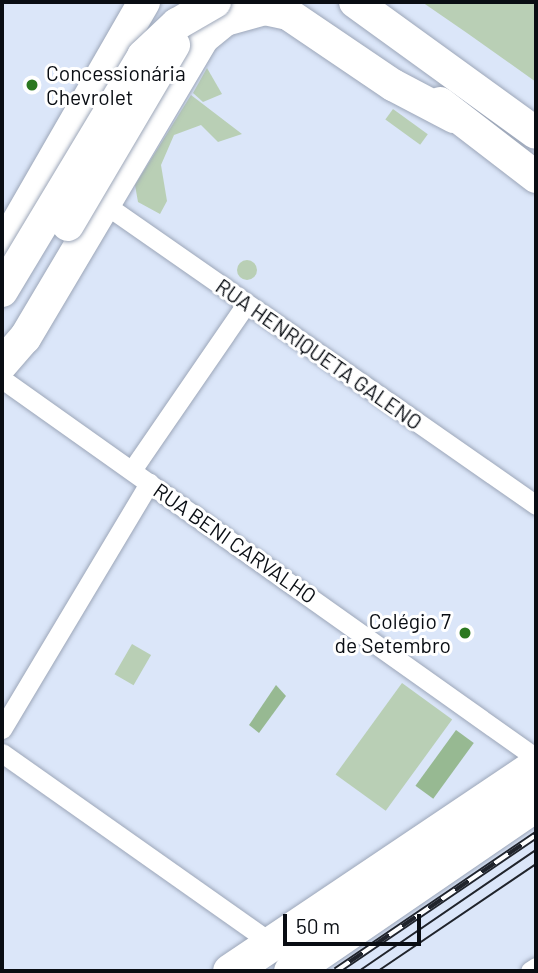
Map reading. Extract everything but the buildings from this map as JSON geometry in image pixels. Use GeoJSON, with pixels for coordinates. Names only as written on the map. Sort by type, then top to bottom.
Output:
{"type":"FeatureCollection","features":[{"type":"Feature","properties":{"kind":"highway"},"geometry":{"type":"LineString","coordinates":[[230,971],[536,765]]}},
{"type":"Feature","properties":{"kind":"highway"},"geometry":{"type":"LineString","coordinates":[[290,971],[536,803]]}},
{"type":"Feature","properties":{"kind":"main road"},"geometry":{"type":"LineString","coordinates":[[2,249],[144,2]]}},
{"type":"Feature","properties":{"kind":"main road"},"geometry":{"type":"LineString","coordinates":[[2,347],[68,225],[199,2]]}},
{"type":"Feature","properties":{"kind":"main road"},"geometry":{"type":"LineString","coordinates":[[2,291],[143,56],[177,24],[215,2]]}},
{"type":"Feature","properties":{"kind":"main road"},"geometry":{"type":"LineString","coordinates":[[309,2],[404,70],[453,117]]}},
{"type":"Feature","properties":{"kind":"main road"},"geometry":{"type":"LineString","coordinates":[[355,2],[536,133]]}},
{"type":"Feature","properties":{"kind":"main road"},"geometry":{"type":"LineString","coordinates":[[379,2],[536,108]]}},
{"type":"Feature","properties":{"kind":"main road"},"geometry":{"type":"LineString","coordinates":[[2,364],[25,338],[193,55],[225,20],[276,10],[453,117],[536,177]]}},
{"type":"Feature","properties":{"kind":"main road"},"geometry":{"type":"LineString","coordinates":[[104,73],[145,29],[167,17],[193,27],[193,55]]}},
{"type":"Feature","properties":{"kind":"street","name":"RUA HENRIQUETA GALENO"},"geometry":{"type":"LineString","coordinates":[[103,203],[536,505]]}},
{"type":"Feature","properties":{"kind":"street"},"geometry":{"type":"LineString","coordinates":[[132,470],[247,304]]}},
{"type":"Feature","properties":{"kind":"street","name":"RUA BENI CARVALHO"},"geometry":{"type":"LineString","coordinates":[[2,379],[536,758]]}},
{"type":"Feature","properties":{"kind":"street"},"geometry":{"type":"LineString","coordinates":[[2,729],[149,483]]}},
{"type":"Feature","properties":{"kind":"street"},"geometry":{"type":"LineString","coordinates":[[2,753],[271,943]]}},
{"type":"Feature","properties":{"kind":"street"},"geometry":{"type":"LineString","coordinates":[[530,971],[536,967]]}},
{"type":"Feature","properties":{"kind":"shaded area"},"geometry":{"type":"Polygon","coordinates":[[[422,2],[536,2],[536,82],[467,33],[422,2]]]}},
{"type":"Feature","properties":{"kind":"shaded area"},"geometry":{"type":"Polygon","coordinates":[[[207,68],[222,94],[203,102],[193,93],[207,68]]]}},
{"type":"Feature","properties":{"kind":"shaded area"},"geometry":{"type":"Polygon","coordinates":[[[191,95],[242,134],[218,142],[201,125],[174,135],[161,165],[167,201],[160,214],[138,202],[135,185],[191,95]]]}},
{"type":"Feature","properties":{"kind":"shaded area"},"geometry":{"type":"Polygon","coordinates":[[[393,109],[428,134],[420,145],[385,120],[393,109]]]}},
{"type":"Feature","properties":{"kind":"shaded area"},"geometry":{"type":"Polygon","coordinates":[[[247,260],[254,263],[257,270],[254,277],[247,280],[240,277],[237,270],[240,263],[247,260]]]}},
{"type":"Feature","properties":{"kind":"shaded area"},"geometry":{"type":"Polygon","coordinates":[[[132,644],[151,655],[134,685],[114,674],[132,644]]]}},
{"type":"Feature","properties":{"kind":"shaded area"},"geometry":{"type":"Polygon","coordinates":[[[402,683],[452,719],[386,811],[336,774],[402,683]]]}},
{"type":"Feature","properties":{"kind":"shaded area"},"geometry":{"type":"Polygon","coordinates":[[[276,685],[286,696],[259,733],[249,725],[276,685]]]}},
{"type":"Feature","properties":{"kind":"shaded area"},"geometry":{"type":"Polygon","coordinates":[[[456,730],[474,743],[433,799],[415,786],[456,730]]]}},
{"type":"Feature","properties":{"kind":"tram line"},"geometry":{"type":"LineString","coordinates":[[359,971],[536,850]]}},
{"type":"Feature","properties":{"kind":"tram line"},"geometry":{"type":"LineString","coordinates":[[378,971],[536,864]]}},
{"type":"Feature","properties":{"kind":"railway"},"geometry":{"type":"LineString","coordinates":[[336,971],[536,835]]}},
{"type":"Feature","properties":{"kind":"place","name":"Concessionária Chevrolet"},"geometry":{"type":"Point","coordinates":[32,85]}},
{"type":"Feature","properties":{"kind":"place","name":"Colégio 7 de Setembro"},"geometry":{"type":"Point","coordinates":[465,633]}}]}
